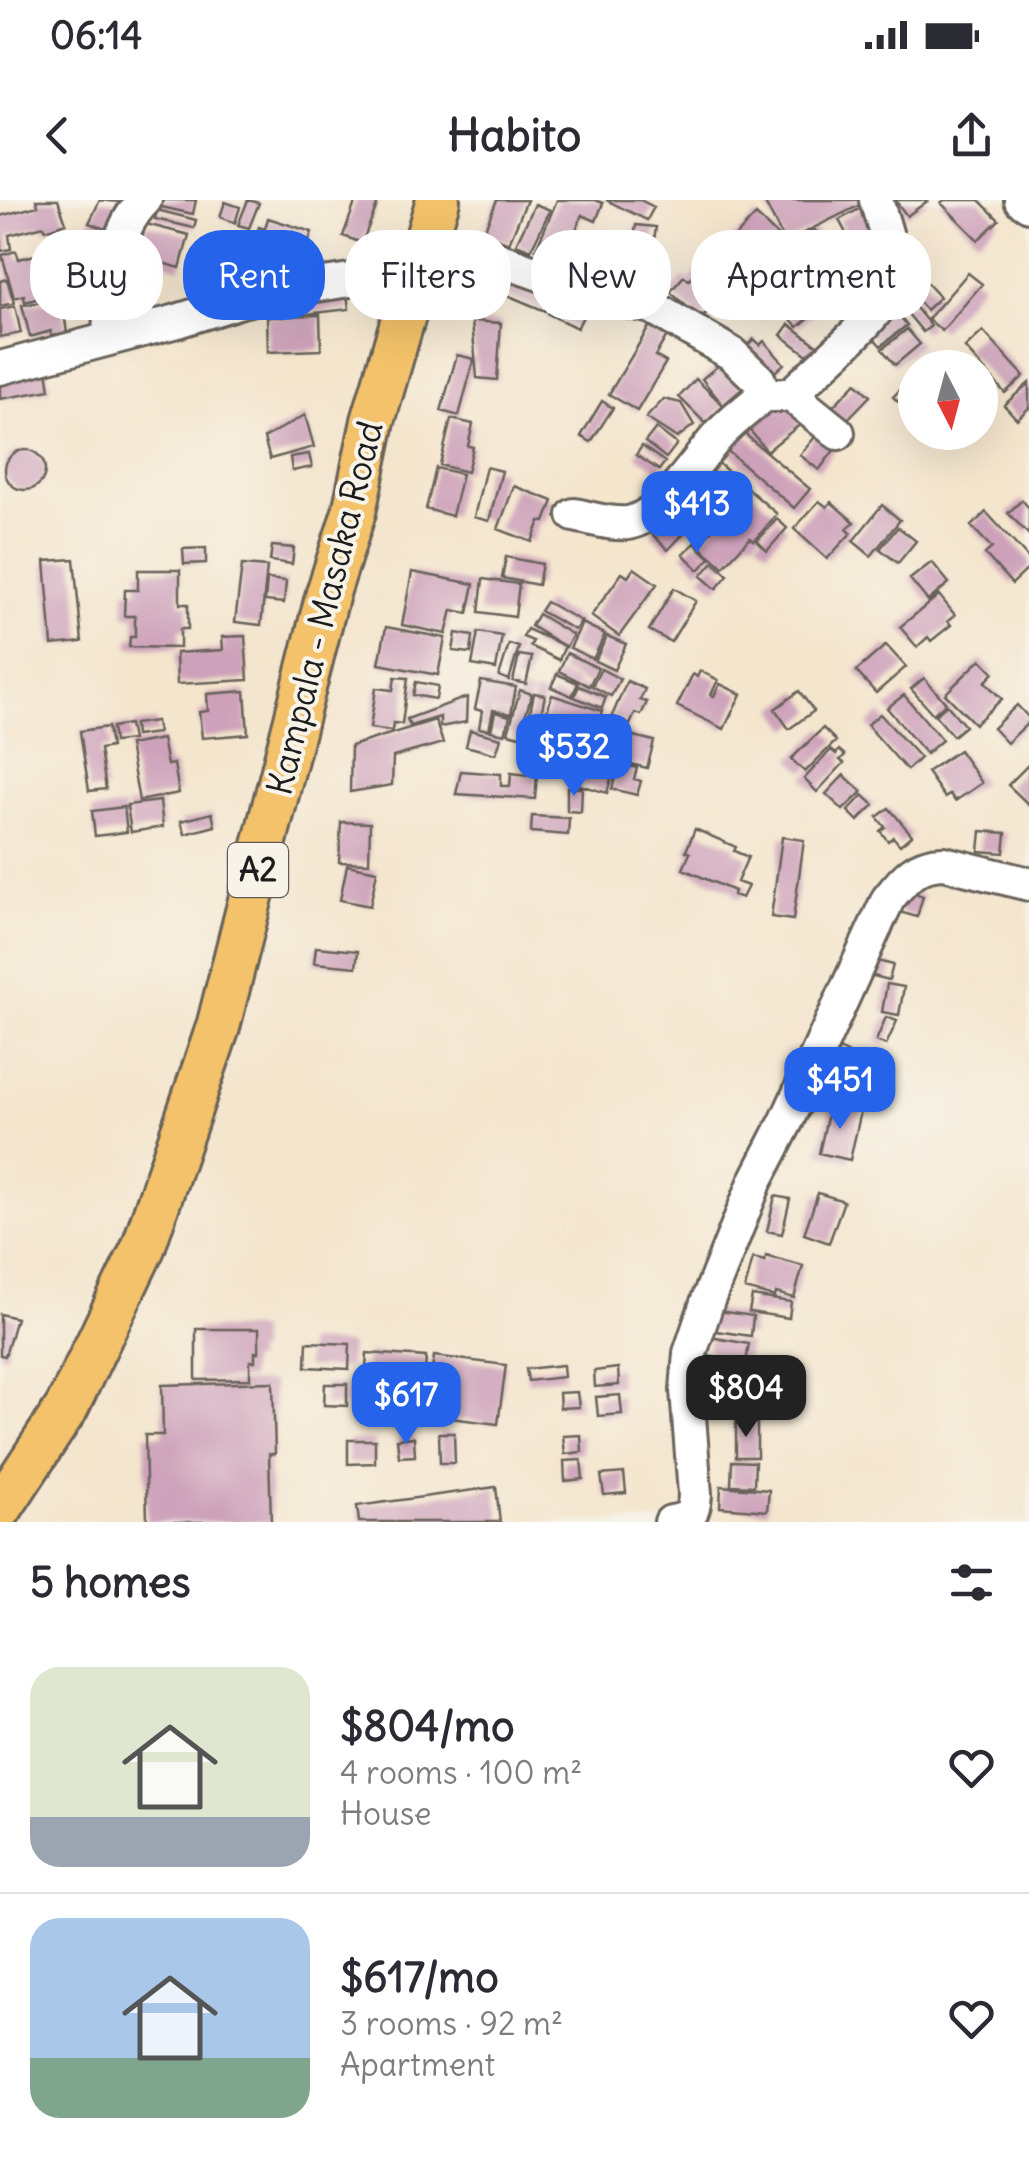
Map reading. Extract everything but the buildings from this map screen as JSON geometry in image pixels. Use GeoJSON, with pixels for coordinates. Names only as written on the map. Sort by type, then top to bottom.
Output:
{"type":"FeatureCollection","features":[{"type":"Feature","properties":{"kind":"main road","name":"Kampala - Masaka Road"},"geometry":{"type":"LineString","coordinates":[[0,1509],[67,1407],[143,1248],[227,990],[402,320]]}},
{"type":"Feature","properties":{"kind":"street"},"geometry":{"type":"LineString","coordinates":[[109,339],[112,276],[124,230],[144,200]]}},
{"type":"Feature","properties":{"kind":"street"},"geometry":{"type":"LineString","coordinates":[[574,515],[619,522],[647,516],[719,435],[777,395],[869,319],[884,302],[894,281],[892,258],[876,200]]}},
{"type":"Feature","properties":{"kind":"street"},"geometry":{"type":"LineString","coordinates":[[1022,200],[1029,205]]}},
{"type":"Feature","properties":{"kind":"street"},"geometry":{"type":"LineString","coordinates":[[511,263],[652,307],[732,354],[777,395],[838,433]]}},
{"type":"Feature","properties":{"kind":"street"},"geometry":{"type":"LineString","coordinates":[[0,368],[272,294],[345,267]]}},
{"type":"Feature","properties":{"kind":"street"},"geometry":{"type":"LineString","coordinates":[[686,1520],[694,1511],[695,1494],[687,1390],[690,1353],[756,1180],[888,899],[909,873],[929,863],[944,863],[1029,884]]}}]}
